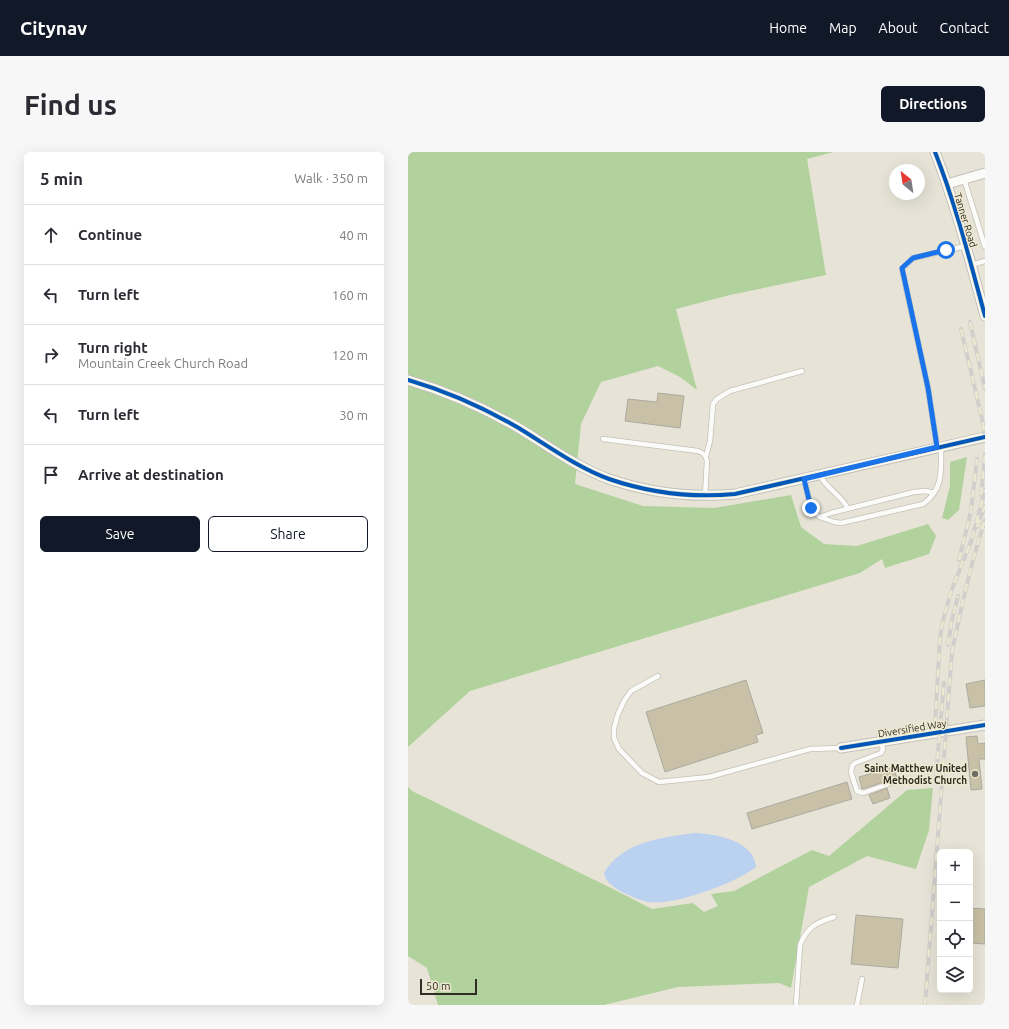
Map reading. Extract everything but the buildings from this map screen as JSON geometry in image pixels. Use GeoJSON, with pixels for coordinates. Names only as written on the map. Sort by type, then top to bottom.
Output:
{"type":"FeatureCollection","features":[{"type":"Feature","properties":{"kind":"street","name":"Tanner Road"},"geometry":{"type":"LineString","coordinates":[[935,152],[947,184],[966,246],[985,316]]}},
{"type":"Feature","properties":{"kind":"street"},"geometry":{"type":"LineString","coordinates":[[947,184],[985,173]]}},
{"type":"Feature","properties":{"kind":"street"},"geometry":{"type":"LineString","coordinates":[[408,380],[444,392],[480,408],[518,428],[572,462],[608,479],[664,493],[705,496],[735,494],[985,437]]}},
{"type":"Feature","properties":{"kind":"street","name":"Diversified Way"},"geometry":{"type":"LineString","coordinates":[[841,748],[985,725]]}},
{"type":"Feature","properties":{"kind":"lane"},"geometry":{"type":"LineString","coordinates":[[964,179],[985,247]]}},
{"type":"Feature","properties":{"kind":"lane"},"geometry":{"type":"LineString","coordinates":[[804,479],[811,508],[814,513],[820,517],[841,524],[923,504],[929,500],[934,493],[940,483],[939,447],[902,268],[913,258],[966,246]]}},
{"type":"Feature","properties":{"kind":"lane"},"geometry":{"type":"LineString","coordinates":[[971,265],[985,261]]}},
{"type":"Feature","properties":{"kind":"lane"},"geometry":{"type":"LineString","coordinates":[[705,496],[706,456],[710,441],[713,404],[717,398],[730,391],[802,371]]}},
{"type":"Feature","properties":{"kind":"lane"},"geometry":{"type":"LineString","coordinates":[[603,439],[698,451],[703,452],[706,456]]}},
{"type":"Feature","properties":{"kind":"lane"},"geometry":{"type":"LineString","coordinates":[[820,475],[824,483],[844,501],[848,509]]}},
{"type":"Feature","properties":{"kind":"lane"},"geometry":{"type":"LineString","coordinates":[[820,517],[831,512],[914,492],[926,491],[934,493]]}},
{"type":"Feature","properties":{"kind":"lane"},"geometry":{"type":"LineString","coordinates":[[658,676],[631,691],[618,714],[614,728],[614,738],[619,748],[642,773],[659,782],[709,777],[810,749],[841,748]]}},
{"type":"Feature","properties":{"kind":"lane"},"geometry":{"type":"LineString","coordinates":[[881,742],[883,750],[881,754],[855,763],[852,766],[851,772],[856,789],[863,793],[894,782]]}},
{"type":"Feature","properties":{"kind":"lane"},"geometry":{"type":"LineString","coordinates":[[796,1005],[800,945],[803,937],[812,927],[822,921],[834,917]]}},
{"type":"Feature","properties":{"kind":"lane"},"geometry":{"type":"LineString","coordinates":[[857,1005],[862,979]]}},
{"type":"Feature","properties":{"kind":"green space"},"geometry":{"type":"Polygon","coordinates":[[[408,152],[834,152],[807,159],[826,275],[730,295],[676,309],[697,390],[680,377],[658,366],[601,382],[581,424],[575,484],[643,506],[714,508],[791,495],[801,527],[824,544],[857,546],[928,524],[936,536],[929,554],[885,568],[882,559],[860,573],[470,691],[408,747],[408,152]]]}},
{"type":"Feature","properties":{"kind":"green space"},"geometry":{"type":"Polygon","coordinates":[[[967,457],[959,510],[948,520],[942,518],[950,486],[950,462],[967,457]]]}},
{"type":"Feature","properties":{"kind":"green space"},"geometry":{"type":"Polygon","coordinates":[[[408,787],[412,791],[652,909],[693,903],[704,912],[718,906],[711,894],[734,891],[812,850],[829,856],[907,790],[933,788],[929,830],[916,869],[867,856],[809,887],[791,988],[779,983],[678,987],[604,1005],[438,1005],[427,968],[408,956],[408,787]]]}},
{"type":"Feature","properties":{"kind":"water"},"geometry":{"type":"Polygon","coordinates":[[[702,833],[732,840],[749,851],[754,858],[756,867],[734,880],[704,892],[688,897],[659,902],[648,902],[622,892],[616,889],[606,879],[604,873],[612,862],[621,854],[632,848],[656,839],[702,833]]]}},
{"type":"Feature","properties":{"kind":"railway"},"geometry":{"type":"LineString","coordinates":[[970,322],[985,389]]}},
{"type":"Feature","properties":{"kind":"railway"},"geometry":{"type":"LineString","coordinates":[[961,329],[985,437]]}},
{"type":"Feature","properties":{"kind":"railway"},"geometry":{"type":"LineString","coordinates":[[981,495],[985,454]]}},
{"type":"Feature","properties":{"kind":"railway"},"geometry":{"type":"LineString","coordinates":[[959,560],[971,511],[977,459]]}},
{"type":"Feature","properties":{"kind":"railway"},"geometry":{"type":"LineString","coordinates":[[935,725],[940,638],[943,620],[952,589],[972,539],[985,490]]}},
{"type":"Feature","properties":{"kind":"railway"},"geometry":{"type":"LineString","coordinates":[[977,527],[985,506]]}},
{"type":"Feature","properties":{"kind":"railway"},"geometry":{"type":"LineString","coordinates":[[925,1005],[952,652],[975,552],[985,520]]}},
{"type":"Feature","properties":{"kind":"railway"},"geometry":{"type":"LineString","coordinates":[[948,645],[952,619],[958,596]]}},
{"type":"Feature","properties":{"kind":"railway"},"geometry":{"type":"LineString","coordinates":[[936,775],[944,683]]}},
{"type":"Feature","properties":{"kind":"cycle path"},"geometry":{"type":"LineString","coordinates":[[935,152],[956,213],[985,316]]}},
{"type":"Feature","properties":{"kind":"cycle path"},"geometry":{"type":"LineString","coordinates":[[408,380],[450,394],[491,413],[517,427],[573,462],[609,479],[640,488],[687,495],[735,494],[985,437]]}},
{"type":"Feature","properties":{"kind":"cycle path"},"geometry":{"type":"LineString","coordinates":[[841,748],[985,725]]}},
{"type":"Feature","properties":{"kind":"place","name":"Saint Matthew United Methodist Church"},"geometry":{"type":"Point","coordinates":[975,774]}},
{"type":"Feature","properties":{"kind":"route"},"geometry":{"type":"LineString","coordinates":[[811,508],[804,479],[937,447],[928,388],[902,268],[913,258],[946,250]]}}]}
